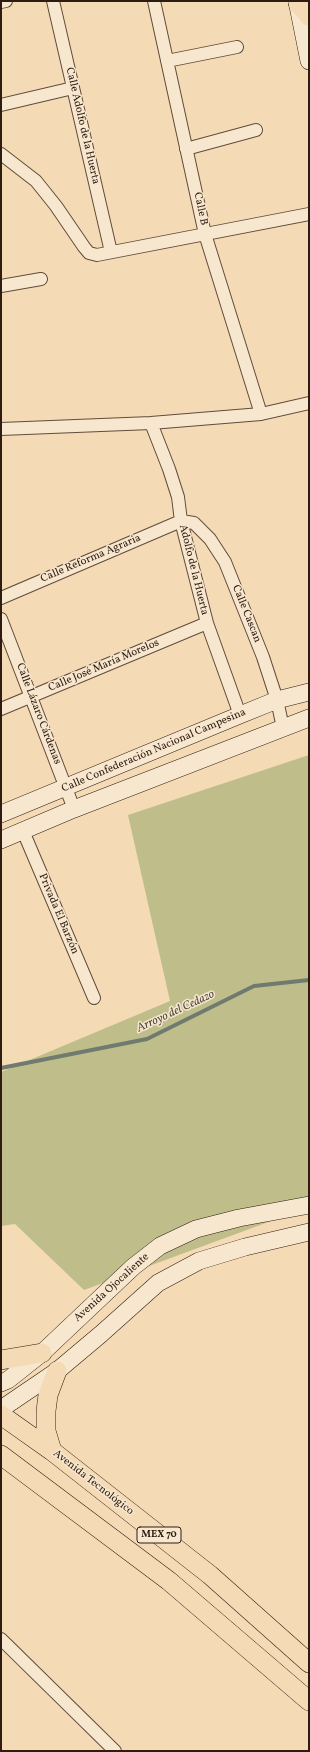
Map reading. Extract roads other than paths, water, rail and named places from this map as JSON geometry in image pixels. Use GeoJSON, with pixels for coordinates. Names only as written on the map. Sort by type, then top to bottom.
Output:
{"type":"FeatureCollection","features":[{"type":"Feature","properties":{"kind":"main road"},"geometry":{"type":"LineString","coordinates":[[1,1360],[42,1353]]}},
{"type":"Feature","properties":{"kind":"main road"},"geometry":{"type":"LineString","coordinates":[[52,1451],[46,1431],[46,1411],[48,1395],[57,1371]]}},
{"type":"Feature","properties":{"kind":"main road","name":"Avenida Tecnológico"},"geometry":{"type":"LineString","coordinates":[[1,1415],[52,1451],[210,1575],[309,1663]]}},
{"type":"Feature","properties":{"kind":"main road","name":"MEX 70"},"geometry":{"type":"LineString","coordinates":[[1,1455],[169,1581],[309,1701]]}},
{"type":"Feature","properties":{"kind":"main road"},"geometry":{"type":"LineString","coordinates":[[1,1470],[43,1486]]}},
{"type":"Feature","properties":{"kind":"street"},"geometry":{"type":"LineString","coordinates":[[1,2],[6,1]]}},
{"type":"Feature","properties":{"kind":"street","name":"Calle Adolfo de la Huerta"},"geometry":{"type":"LineString","coordinates":[[52,1],[111,252]]}},
{"type":"Feature","properties":{"kind":"street","name":"Calle B"},"geometry":{"type":"LineString","coordinates":[[154,1],[205,234],[261,414]]}},
{"type":"Feature","properties":{"kind":"street"},"geometry":{"type":"LineString","coordinates":[[301,7],[309,61]]}},
{"type":"Feature","properties":{"kind":"street"},"geometry":{"type":"LineString","coordinates":[[167,61],[237,47]]}},
{"type":"Feature","properties":{"kind":"street"},"geometry":{"type":"LineString","coordinates":[[1,105],[73,88]]}},
{"type":"Feature","properties":{"kind":"street"},"geometry":{"type":"LineString","coordinates":[[186,149],[256,130]]}},
{"type":"Feature","properties":{"kind":"street"},"geometry":{"type":"LineString","coordinates":[[1,154],[36,181],[89,253],[97,255],[309,214]]}},
{"type":"Feature","properties":{"kind":"street"},"geometry":{"type":"LineString","coordinates":[[1,286],[41,279]]}},
{"type":"Feature","properties":{"kind":"street"},"geometry":{"type":"LineString","coordinates":[[1,429],[151,424],[261,414],[309,403]]}},
{"type":"Feature","properties":{"kind":"street","name":"Adolfo de la Huerta"},"geometry":{"type":"LineString","coordinates":[[151,424],[169,469],[178,497],[181,521],[207,624],[240,715]]}},
{"type":"Feature","properties":{"kind":"street","name":"Calle Reforma Agraria"},"geometry":{"type":"LineString","coordinates":[[1,598],[181,521]]}},
{"type":"Feature","properties":{"kind":"street","name":"Calle Cascan"},"geometry":{"type":"LineString","coordinates":[[181,521],[194,523],[210,538],[225,562],[263,657],[277,700],[283,728]]}},
{"type":"Feature","properties":{"kind":"street","name":"Calle Lázaro Cárdenas"},"geometry":{"type":"LineString","coordinates":[[1,619],[32,696],[74,809]]}},
{"type":"Feature","properties":{"kind":"street","name":"Calle José María Morelos"},"geometry":{"type":"LineString","coordinates":[[1,710],[207,624]]}},
{"type":"Feature","properties":{"kind":"street","name":"Calle Confederación Nacional Campesina"},"geometry":{"type":"LineString","coordinates":[[1,814],[277,700],[309,692]]}},
{"type":"Feature","properties":{"kind":"street","name":"Calle Confederación Nacional Campesina"},"geometry":{"type":"LineString","coordinates":[[1,840],[74,809],[309,718]]}},
{"type":"Feature","properties":{"kind":"street","name":"Privada El Barzón"},"geometry":{"type":"LineString","coordinates":[[23,831],[94,998]]}},
{"type":"Feature","properties":{"kind":"street","name":"Avenida Ojocaliente"},"geometry":{"type":"LineString","coordinates":[[1,1383],[8,1380],[42,1353],[133,1267],[160,1246],[196,1229],[239,1218],[309,1205]]}},
{"type":"Feature","properties":{"kind":"street"},"geometry":{"type":"LineString","coordinates":[[1,1409],[57,1371],[158,1283],[199,1261],[245,1247],[309,1232]]}},
{"type":"Feature","properties":{"kind":"street"},"geometry":{"type":"LineString","coordinates":[[1,1639],[115,1751]]}},
{"type":"Feature","properties":{"kind":"waterway","name":"Arroyo del Cedazo"},"geometry":{"type":"LineString","coordinates":[[1,1068],[147,1039],[254,986],[309,980]]}}]}
